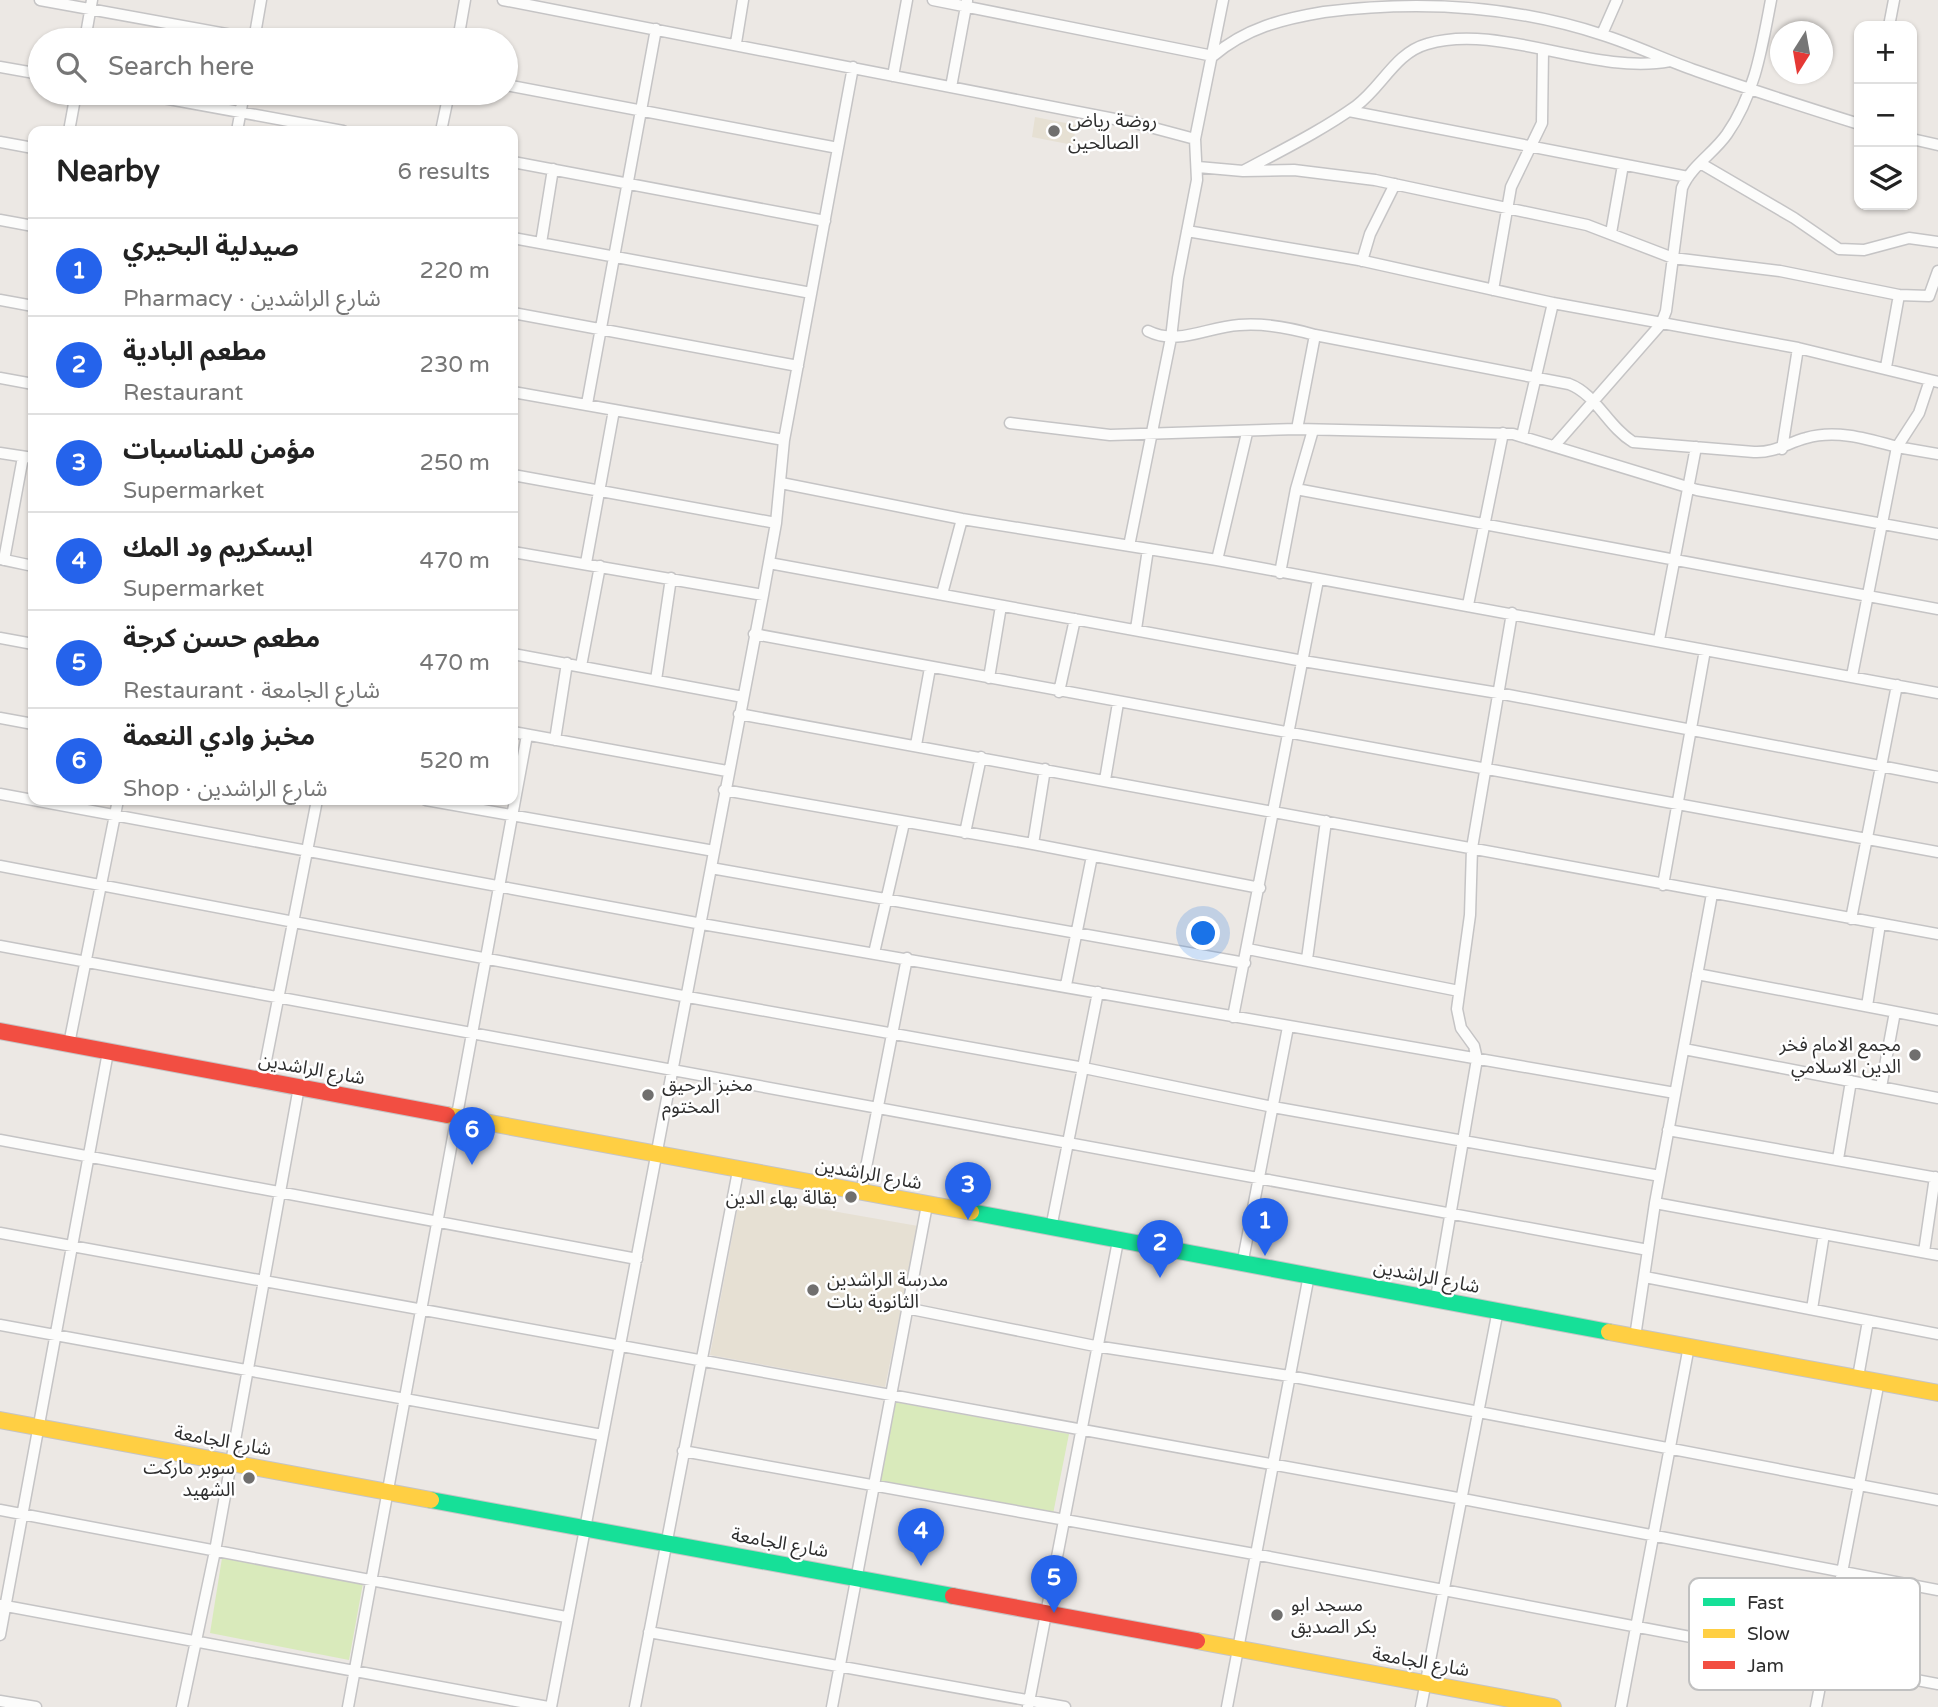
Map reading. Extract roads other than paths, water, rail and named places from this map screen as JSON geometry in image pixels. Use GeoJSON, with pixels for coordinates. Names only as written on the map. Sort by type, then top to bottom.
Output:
{"type":"FeatureCollection","features":[{"type":"Feature","properties":{"kind":"street"},"geometry":{"type":"LineString","coordinates":[[40,0],[91,5],[199,28]]}},
{"type":"Feature","properties":{"kind":"street"},"geometry":{"type":"LineString","coordinates":[[258,28],[261,0]]}},
{"type":"Feature","properties":{"kind":"street"},"geometry":{"type":"LineString","coordinates":[[460,28],[465,0]]}},
{"type":"Feature","properties":{"kind":"street"},"geometry":{"type":"LineString","coordinates":[[503,0],[736,43],[1135,123],[1195,139]]}},
{"type":"Feature","properties":{"kind":"street"},"geometry":{"type":"LineString","coordinates":[[736,43],[743,0]]}},
{"type":"Feature","properties":{"kind":"street"},"geometry":{"type":"LineString","coordinates":[[892,76],[906,0]]}},
{"type":"Feature","properties":{"kind":"street"},"geometry":{"type":"LineString","coordinates":[[933,0],[967,3],[1213,56]]}},
{"type":"Feature","properties":{"kind":"street"},"geometry":{"type":"LineString","coordinates":[[1129,546],[1171,338],[1198,167],[1195,139],[1223,0]]}},
{"type":"Feature","properties":{"kind":"street"},"geometry":{"type":"LineString","coordinates":[[1602,34],[1616,0]]}},
{"type":"Feature","properties":{"kind":"street"},"geometry":{"type":"LineString","coordinates":[[1555,445],[1661,324],[1666,310],[1682,188],[1688,177],[1725,137],[1751,90],[1771,0]]}},
{"type":"Feature","properties":{"kind":"street"},"geometry":{"type":"LineString","coordinates":[[1890,21],[1894,0]]}},
{"type":"Feature","properties":{"kind":"street"},"geometry":{"type":"LineString","coordinates":[[951,88],[967,3]]}},
{"type":"Feature","properties":{"kind":"street"},"geometry":{"type":"LineString","coordinates":[[1213,56],[1238,36],[1268,24],[1362,5],[1445,3],[1493,9],[1602,34],[1751,90],[1854,122]]}},
{"type":"Feature","properties":{"kind":"street"},"geometry":{"type":"LineString","coordinates":[[87,28],[91,5]]}},
{"type":"Feature","properties":{"kind":"street"},"geometry":{"type":"LineString","coordinates":[[587,404],[656,29]]}},
{"type":"Feature","properties":{"kind":"street"},"geometry":{"type":"LineString","coordinates":[[1243,171],[1349,111],[1368,96],[1407,52],[1428,43],[1475,40],[1629,64],[1670,61]]}},
{"type":"Feature","properties":{"kind":"street"},"geometry":{"type":"LineString","coordinates":[[1493,290],[1513,179],[1533,147],[1544,115],[1543,50]]}},
{"type":"Feature","properties":{"kind":"street"},"geometry":{"type":"LineString","coordinates":[[0,67],[28,72]]}},
{"type":"Feature","properties":{"kind":"street"},"geometry":{"type":"LineString","coordinates":[[3,1606],[195,1639],[550,1707],[702,924],[727,771],[769,563],[781,483],[784,440],[853,67]]}},
{"type":"Feature","properties":{"kind":"street"},"geometry":{"type":"LineString","coordinates":[[518,87],[838,148]]}},
{"type":"Feature","properties":{"kind":"street"},"geometry":{"type":"LineString","coordinates":[[70,126],[74,105]]}},
{"type":"Feature","properties":{"kind":"street"},"geometry":{"type":"LineString","coordinates":[[198,105],[314,126]]}},
{"type":"Feature","properties":{"kind":"street"},"geometry":{"type":"LineString","coordinates":[[238,126],[242,105]]}},
{"type":"Feature","properties":{"kind":"street"},"geometry":{"type":"LineString","coordinates":[[443,126],[447,105]]}},
{"type":"Feature","properties":{"kind":"street"},"geometry":{"type":"LineString","coordinates":[[1349,111],[1688,177]]}},
{"type":"Feature","properties":{"kind":"street"},"geometry":{"type":"LineString","coordinates":[[1917,140],[1938,145]]}},
{"type":"Feature","properties":{"kind":"street"},"geometry":{"type":"LineString","coordinates":[[0,142],[28,147]]}},
{"type":"Feature","properties":{"kind":"street"},"geometry":{"type":"LineString","coordinates":[[518,163],[824,221]]}},
{"type":"Feature","properties":{"kind":"street"},"geometry":{"type":"LineString","coordinates":[[1700,163],[1788,214],[1839,249],[1864,250],[1909,238],[1938,242]]}},
{"type":"Feature","properties":{"kind":"street"},"geometry":{"type":"LineString","coordinates":[[1611,233],[1623,165]]}},
{"type":"Feature","properties":{"kind":"street"},"geometry":{"type":"LineString","coordinates":[[1198,167],[1243,171],[1305,171],[1395,184],[1562,219],[1611,233],[1673,258],[1780,271],[1899,295],[1933,296],[1938,271]]}},
{"type":"Feature","properties":{"kind":"street"},"geometry":{"type":"LineString","coordinates":[[541,243],[553,169]]}},
{"type":"Feature","properties":{"kind":"street"},"geometry":{"type":"LineString","coordinates":[[1362,261],[1370,234],[1395,184]]}},
{"type":"Feature","properties":{"kind":"street"},"geometry":{"type":"LineString","coordinates":[[0,220],[28,225]]}},
{"type":"Feature","properties":{"kind":"street"},"geometry":{"type":"LineString","coordinates":[[1187,231],[1362,261],[1553,303],[1798,348],[1886,367],[1934,381],[1919,413],[1897,447],[1852,676]]}},
{"type":"Feature","properties":{"kind":"street"},"geometry":{"type":"LineString","coordinates":[[518,239],[811,293]]}},
{"type":"Feature","properties":{"kind":"street"},"geometry":{"type":"LineString","coordinates":[[1886,367],[1899,295]]}},
{"type":"Feature","properties":{"kind":"street"},"geometry":{"type":"LineString","coordinates":[[0,300],[28,305]]}},
{"type":"Feature","properties":{"kind":"street"},"geometry":{"type":"LineString","coordinates":[[1522,436],[1534,375],[1553,303]]}},
{"type":"Feature","properties":{"kind":"street"},"geometry":{"type":"LineString","coordinates":[[518,314],[798,366]]}},
{"type":"Feature","properties":{"kind":"street"},"geometry":{"type":"LineString","coordinates":[[1148,331],[1171,338],[1242,324],[1534,375],[1577,386],[1633,442],[1765,453],[1782,449],[1803,438],[1820,435],[1864,438],[1938,454]]}},
{"type":"Feature","properties":{"kind":"street"},"geometry":{"type":"LineString","coordinates":[[1297,429],[1315,335]]}},
{"type":"Feature","properties":{"kind":"street"},"geometry":{"type":"LineString","coordinates":[[1782,449],[1798,348]]}},
{"type":"Feature","properties":{"kind":"street"},"geometry":{"type":"LineString","coordinates":[[0,378],[28,383]]}},
{"type":"Feature","properties":{"kind":"street"},"geometry":{"type":"LineString","coordinates":[[518,393],[784,440]]}},
{"type":"Feature","properties":{"kind":"street"},"geometry":{"type":"LineString","coordinates":[[586,563],[614,410]]}},
{"type":"Feature","properties":{"kind":"street"},"geometry":{"type":"LineString","coordinates":[[1010,423],[1110,435],[1247,433],[1297,429],[1503,433],[1555,445],[1689,487],[1938,534]]}},
{"type":"Feature","properties":{"kind":"street"},"geometry":{"type":"LineString","coordinates":[[1280,572],[1296,489],[1312,430]]}},
{"type":"Feature","properties":{"kind":"street"},"geometry":{"type":"LineString","coordinates":[[1217,560],[1247,433]]}},
{"type":"Feature","properties":{"kind":"street"},"geometry":{"type":"LineString","coordinates":[[1468,605],[1503,433]]}},
{"type":"Feature","properties":{"kind":"street"},"geometry":{"type":"LineString","coordinates":[[1659,640],[1696,447]]}},
{"type":"Feature","properties":{"kind":"street"},"geometry":{"type":"LineString","coordinates":[[0,453],[28,458],[2,560],[28,565]]}},
{"type":"Feature","properties":{"kind":"street"},"geometry":{"type":"LineString","coordinates":[[518,476],[776,523]]}},
{"type":"Feature","properties":{"kind":"street"},"geometry":{"type":"LineString","coordinates":[[781,483],[962,519],[1217,560],[1938,693]]}},
{"type":"Feature","properties":{"kind":"street"},"geometry":{"type":"LineString","coordinates":[[1296,489],[1938,609]]}},
{"type":"Feature","properties":{"kind":"street"},"geometry":{"type":"LineString","coordinates":[[942,594],[962,519]]}},
{"type":"Feature","properties":{"kind":"street"},"geometry":{"type":"LineString","coordinates":[[1136,629],[1148,549]]}},
{"type":"Feature","properties":{"kind":"street"},"geometry":{"type":"LineString","coordinates":[[518,553],[763,594]]}},
{"type":"Feature","properties":{"kind":"street"},"geometry":{"type":"LineString","coordinates":[[769,563],[1303,661],[1498,692],[1938,777]]}},
{"type":"Feature","properties":{"kind":"street"},"geometry":{"type":"LineString","coordinates":[[581,666],[600,566]]}},
{"type":"Feature","properties":{"kind":"street"},"geometry":{"type":"LineString","coordinates":[[656,680],[671,578]]}},
{"type":"Feature","properties":{"kind":"street"},"geometry":{"type":"LineString","coordinates":[[1233,1017],[1318,580]]}},
{"type":"Feature","properties":{"kind":"street"},"geometry":{"type":"LineString","coordinates":[[989,678],[1001,606]]}},
{"type":"Feature","properties":{"kind":"street"},"geometry":{"type":"LineString","coordinates":[[1436,1298],[1477,1059],[1474,1046],[1459,1020],[1459,991],[1471,902],[1472,848],[1512,613]]}},
{"type":"Feature","properties":{"kind":"street"},"geometry":{"type":"LineString","coordinates":[[1059,692],[1075,619]]}},
{"type":"Feature","properties":{"kind":"street"},"geometry":{"type":"LineString","coordinates":[[754,634],[1938,852]]}},
{"type":"Feature","properties":{"kind":"street"},"geometry":{"type":"LineString","coordinates":[[0,638],[28,644]]}},
{"type":"Feature","properties":{"kind":"street"},"geometry":{"type":"LineString","coordinates":[[1663,885],[1705,650]]}},
{"type":"Feature","properties":{"kind":"street"},"geometry":{"type":"LineString","coordinates":[[518,655],[743,697]]}},
{"type":"Feature","properties":{"kind":"street"},"geometry":{"type":"LineString","coordinates":[[555,740],[568,663]]}},
{"type":"Feature","properties":{"kind":"street"},"geometry":{"type":"LineString","coordinates":[[916,745],[930,668]]}},
{"type":"Feature","properties":{"kind":"street"},"geometry":{"type":"LineString","coordinates":[[1852,919],[1897,685]]}},
{"type":"Feature","properties":{"kind":"street"},"geometry":{"type":"LineString","coordinates":[[1105,780],[1118,702]]}},
{"type":"Feature","properties":{"kind":"street"},"geometry":{"type":"LineString","coordinates":[[739,714],[1938,934]]}},
{"type":"Feature","properties":{"kind":"street"},"geometry":{"type":"LineString","coordinates":[[0,718],[28,723]]}},
{"type":"Feature","properties":{"kind":"street"},"geometry":{"type":"LineString","coordinates":[[518,733],[727,771]]}},
{"type":"Feature","properties":{"kind":"street"},"geometry":{"type":"LineString","coordinates":[[518,784],[527,735]]}},
{"type":"Feature","properties":{"kind":"street"},"geometry":{"type":"LineString","coordinates":[[965,833],[981,757]]}},
{"type":"Feature","properties":{"kind":"street"},"geometry":{"type":"LineString","coordinates":[[1033,844],[1045,769]]}},
{"type":"Feature","properties":{"kind":"street"},"geometry":{"type":"LineString","coordinates":[[724,790],[1033,844],[1260,888]]}},
{"type":"Feature","properties":{"kind":"street"},"geometry":{"type":"LineString","coordinates":[[0,794],[28,799]]}},
{"type":"Feature","properties":{"kind":"street"},"geometry":{"type":"LineString","coordinates":[[60,805],[702,924],[1066,985],[1288,1027],[1675,1093]]}},
{"type":"Feature","properties":{"kind":"street"},"geometry":{"type":"LineString","coordinates":[[69,1044],[117,805]]}},
{"type":"Feature","properties":{"kind":"street"},"geometry":{"type":"LineString","coordinates":[[262,1081],[316,805]]}},
{"type":"Feature","properties":{"kind":"street"},"geometry":{"type":"LineString","coordinates":[[453,805],[714,851]]}},
{"type":"Feature","properties":{"kind":"street"},"geometry":{"type":"LineString","coordinates":[[348,1707],[404,1397],[424,1311],[456,1116],[514,805]]}},
{"type":"Feature","properties":{"kind":"street"},"geometry":{"type":"LineString","coordinates":[[1307,959],[1326,821]]}},
{"type":"Feature","properties":{"kind":"street"},"geometry":{"type":"LineString","coordinates":[[874,953],[904,823]]}},
{"type":"Feature","properties":{"kind":"street"},"geometry":{"type":"LineString","coordinates":[[1066,985],[1092,856]]}},
{"type":"Feature","properties":{"kind":"street"},"geometry":{"type":"LineString","coordinates":[[0,866],[688,997],[1084,1068],[1273,1107],[1465,1139],[1660,1176]]}},
{"type":"Feature","properties":{"kind":"street"},"geometry":{"type":"LineString","coordinates":[[711,868],[1245,963]]}},
{"type":"Feature","properties":{"kind":"street"},"geometry":{"type":"LineString","coordinates":[[1635,1337],[1655,1203],[1712,894]]}},
{"type":"Feature","properties":{"kind":"street"},"geometry":{"type":"LineString","coordinates":[[1867,1006],[1880,924]]}},
{"type":"Feature","properties":{"kind":"street"},"geometry":{"type":"LineString","coordinates":[[0,946],[280,995],[879,1110],[1648,1250]]}},
{"type":"Feature","properties":{"kind":"street"},"geometry":{"type":"LineString","coordinates":[[1248,949],[1459,991]]}},
{"type":"Feature","properties":{"kind":"street"},"geometry":{"type":"LineString","coordinates":[[861,1193],[907,958]]}},
{"type":"Feature","properties":{"kind":"street"},"geometry":{"type":"LineString","coordinates":[[1697,974],[1938,1020]]}},
{"type":"Feature","properties":{"kind":"street"},"geometry":{"type":"LineString","coordinates":[[1051,1228],[1098,992]]}},
{"type":"Feature","properties":{"kind":"street"},"geometry":{"type":"LineString","coordinates":[[1881,1087],[1895,1012]]}},
{"type":"Feature","properties":{"kind":"street"},"geometry":{"type":"LineString","coordinates":[[1242,1265],[1288,1027]]}},
{"type":"Feature","properties":{"kind":"street","name":"شارع الراشدين"},"geometry":{"type":"LineString","coordinates":[[0,1031],[738,1171],[1938,1393]]}},
{"type":"Feature","properties":{"kind":"street"},"geometry":{"type":"LineString","coordinates":[[1684,1049],[1938,1098]]}},
{"type":"Feature","properties":{"kind":"street"},"geometry":{"type":"LineString","coordinates":[[0,1635],[3,1606],[24,1514],[108,1052]]}},
{"type":"Feature","properties":{"kind":"street"},"geometry":{"type":"LineString","coordinates":[[1838,1159],[1851,1081]]}},
{"type":"Feature","properties":{"kind":"street"},"geometry":{"type":"LineString","coordinates":[[182,1707],[215,1551],[299,1087]]}},
{"type":"Feature","properties":{"kind":"street"},"geometry":{"type":"LineString","coordinates":[[1668,1130],[1937,1177],[1924,1252]]}},
{"type":"Feature","properties":{"kind":"street"},"geometry":{"type":"LineString","coordinates":[[0,1140],[637,1259]]}},
{"type":"Feature","properties":{"kind":"street"},"geometry":{"type":"LineString","coordinates":[[635,1707],[738,1171]]}},
{"type":"Feature","properties":{"kind":"street"},"geometry":{"type":"LineString","coordinates":[[1655,1203],[1938,1255]]}},
{"type":"Feature","properties":{"kind":"street"},"geometry":{"type":"LineString","coordinates":[[832,1707],[927,1205]]}},
{"type":"Feature","properties":{"kind":"street"},"geometry":{"type":"LineString","coordinates":[[0,1233],[265,1279],[701,1362],[1463,1499],[1875,1578]]}},
{"type":"Feature","properties":{"kind":"street"},"geometry":{"type":"LineString","coordinates":[[1812,1309],[1824,1234]]}},
{"type":"Feature","properties":{"kind":"street"},"geometry":{"type":"LineString","coordinates":[[1028,1704],[1095,1346],[1118,1241]]}},
{"type":"Feature","properties":{"kind":"street"},"geometry":{"type":"LineString","coordinates":[[1227,1707],[1309,1275]]}},
{"type":"Feature","properties":{"kind":"street"},"geometry":{"type":"LineString","coordinates":[[1645,1277],[1938,1334]]}},
{"type":"Feature","properties":{"kind":"street"},"geometry":{"type":"LineString","coordinates":[[906,1308],[1095,1346],[1289,1376],[1938,1500]]}},
{"type":"Feature","properties":{"kind":"street"},"geometry":{"type":"LineString","coordinates":[[1421,1707],[1498,1310]]}},
{"type":"Feature","properties":{"kind":"street"},"geometry":{"type":"LineString","coordinates":[[1858,1377],[1868,1321]]}},
{"type":"Feature","properties":{"kind":"street"},"geometry":{"type":"LineString","coordinates":[[0,1325],[602,1435]]}},
{"type":"Feature","properties":{"kind":"street"},"geometry":{"type":"LineString","coordinates":[[1621,1707],[1689,1346]]}},
{"type":"Feature","properties":{"kind":"street"},"geometry":{"type":"LineString","coordinates":[[1842,1578],[1880,1381]]}},
{"type":"Feature","properties":{"kind":"street","name":"شارع الجامعة"},"geometry":{"type":"LineString","coordinates":[[0,1420],[1553,1707]]}},
{"type":"Feature","properties":{"kind":"street"},"geometry":{"type":"LineString","coordinates":[[683,1451],[1689,1635]]}},
{"type":"Feature","properties":{"kind":"street"},"geometry":{"type":"LineString","coordinates":[[0,1510],[373,1578],[566,1617]]}},
{"type":"Feature","properties":{"kind":"street"},"geometry":{"type":"LineString","coordinates":[[1920,1587],[1938,1590]]}},
{"type":"Feature","properties":{"kind":"street"},"geometry":{"type":"LineString","coordinates":[[649,1632],[839,1665],[1028,1704],[1065,1707]]}},
{"type":"Feature","properties":{"kind":"street"},"geometry":{"type":"LineString","coordinates":[[1920,1680],[1938,1684]]}},
{"type":"Feature","properties":{"kind":"street"},"geometry":{"type":"LineString","coordinates":[[0,1700],[36,1707]]}},
{"type":"Feature","properties":{"kind":"place","name":"روضة رياض الصالحين"},"geometry":{"type":"Point","coordinates":[1054,131]}},
{"type":"Feature","properties":{"kind":"place","name":"مجمع الامام فخر الدين الاسلامي"},"geometry":{"type":"Point","coordinates":[1915,1055]}},
{"type":"Feature","properties":{"kind":"place","name":"مخبز الرحيق المختوم"},"geometry":{"type":"Point","coordinates":[648,1095]}},
{"type":"Feature","properties":{"kind":"place","name":"مخبز وادي النعمة"},"geometry":{"type":"Point","coordinates":[472,1165]}},
{"type":"Feature","properties":{"kind":"place","name":"بقالة بهاء الدين"},"geometry":{"type":"Point","coordinates":[851,1197]}},
{"type":"Feature","properties":{"kind":"place","name":"مؤمن للمناسبات"},"geometry":{"type":"Point","coordinates":[968,1220]}},
{"type":"Feature","properties":{"kind":"place","name":"صيدلية البحيري"},"geometry":{"type":"Point","coordinates":[1265,1256]}},
{"type":"Feature","properties":{"kind":"place","name":"مطعم البادية"},"geometry":{"type":"Point","coordinates":[1160,1278]}},
{"type":"Feature","properties":{"kind":"place","name":"مدرسة الراشدين الثانوية بنات"},"geometry":{"type":"Point","coordinates":[813,1290]}},
{"type":"Feature","properties":{"kind":"place","name":"سوبر ماركت الشهيد"},"geometry":{"type":"Point","coordinates":[249,1478]}},
{"type":"Feature","properties":{"kind":"place","name":"ايسكريم ود المك"},"geometry":{"type":"Point","coordinates":[921,1566]}},
{"type":"Feature","properties":{"kind":"place","name":"مطعم حسن كرجة"},"geometry":{"type":"Point","coordinates":[1054,1613]}},
{"type":"Feature","properties":{"kind":"place","name":"مسجد ابو بكر الصديق"},"geometry":{"type":"Point","coordinates":[1277,1615]}}]}
